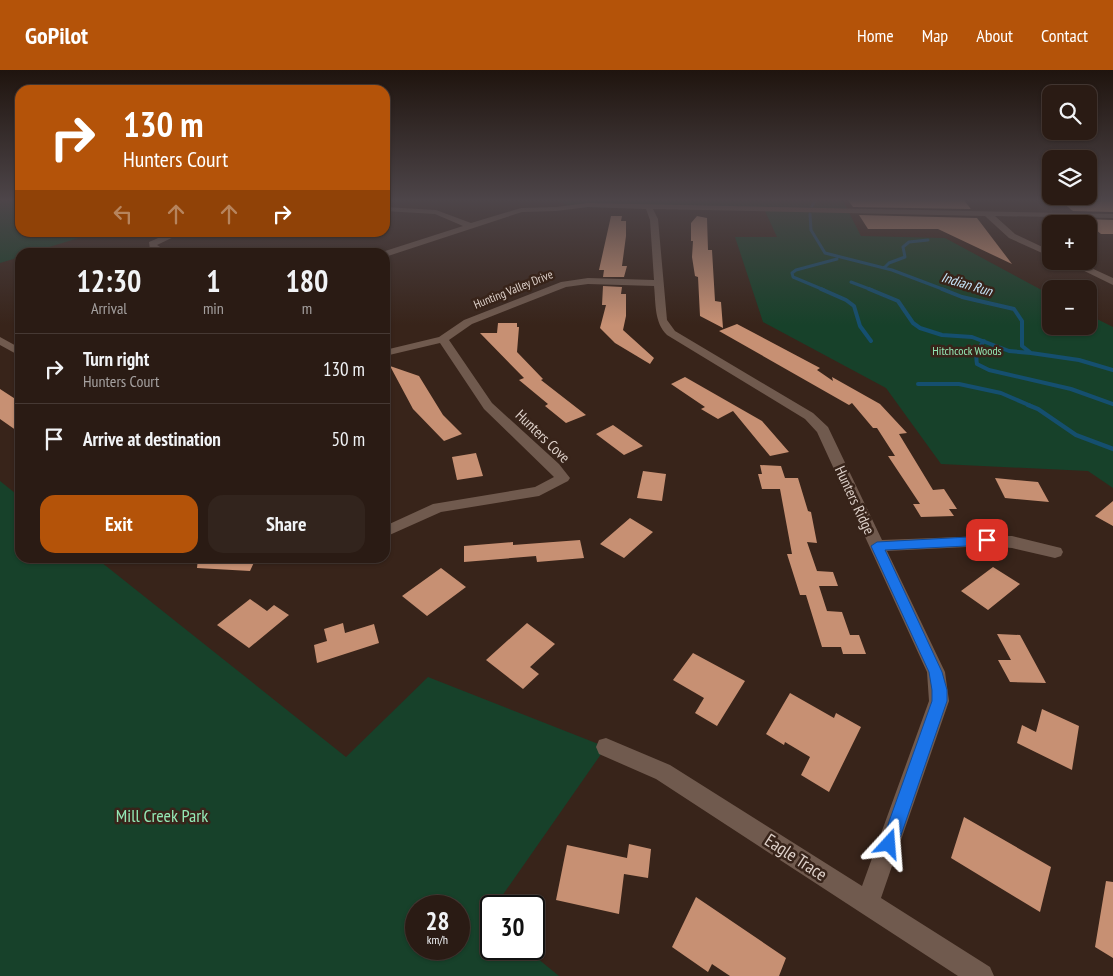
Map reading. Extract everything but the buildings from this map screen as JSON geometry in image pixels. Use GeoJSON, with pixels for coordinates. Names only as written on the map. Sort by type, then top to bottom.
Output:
{"type":"FeatureCollection","features":[{"type":"Feature","properties":{"kind":"street"},"geometry":{"type":"LineString","coordinates":[[390,252],[424,241]]}},
{"type":"Feature","properties":{"kind":"street","name":"Hunters Ridge"},"geometry":{"type":"LineString","coordinates":[[657,241],[662,320],[665,327],[671,333],[809,416],[819,426],[936,672],[940,690],[939,701],[868,904]]}},
{"type":"Feature","properties":{"kind":"street"},"geometry":{"type":"LineString","coordinates":[[1023,241],[1042,250]]}},
{"type":"Feature","properties":{"kind":"street"},"geometry":{"type":"LineString","coordinates":[[1087,270],[1113,282]]}},
{"type":"Feature","properties":{"kind":"street","name":"Hunting Valley Drive"},"geometry":{"type":"LineString","coordinates":[[390,352],[443,339],[468,322],[564,284],[588,281],[659,283]]}},
{"type":"Feature","properties":{"kind":"street","name":"Hunters Cove"},"geometry":{"type":"LineString","coordinates":[[390,530],[438,508],[539,490],[563,478],[554,467],[488,406],[443,339]]}},
{"type":"Feature","properties":{"kind":"street"},"geometry":{"type":"LineString","coordinates":[[0,340],[15,350]]}},
{"type":"Feature","properties":{"kind":"street"},"geometry":{"type":"LineString","coordinates":[[877,546],[987,540],[1012,542],[1055,552]]}},
{"type":"Feature","properties":{"kind":"street","name":"Eagle Trace"},"geometry":{"type":"LineString","coordinates":[[606,747],[663,772],[981,976]]}},
{"type":"Feature","properties":{"kind":"green space"},"geometry":{"type":"Polygon","coordinates":[[[0,241],[68,241],[46,248],[15,248],[15,258],[0,263],[0,241]]]}},
{"type":"Feature","properties":{"kind":"green space","name":"Hitchcock Woods"},"geometry":{"type":"Polygon","coordinates":[[[736,241],[951,241],[1042,290],[1042,335],[1097,335],[1097,319],[1113,327],[1113,488],[1088,471],[941,464],[886,388],[763,322],[736,241]]]}},
{"type":"Feature","properties":{"kind":"green space","name":"Mill Creek Park"},"geometry":{"type":"Polygon","coordinates":[[[0,481],[15,493],[15,563],[102,563],[346,757],[428,677],[606,747],[503,895],[480,895],[480,960],[539,960],[559,976],[0,976],[0,481]]]}},
{"type":"Feature","properties":{"kind":"waterway","name":"Indian Run"},"geometry":{"type":"LineString","coordinates":[[818,241],[825,253],[884,268]]}},
{"type":"Feature","properties":{"kind":"waterway"},"geometry":{"type":"LineString","coordinates":[[884,268],[889,263],[905,257],[903,247],[909,242],[916,241]]}},
{"type":"Feature","properties":{"kind":"waterway"},"geometry":{"type":"LineString","coordinates":[[824,290],[793,277],[792,273],[796,270],[837,259]]}},
{"type":"Feature","properties":{"kind":"waterway","name":"Indian Run"},"geometry":{"type":"LineString","coordinates":[[884,268],[945,290]]}},
{"type":"Feature","properties":{"kind":"waterway"},"geometry":{"type":"LineString","coordinates":[[851,282],[872,290]]}},
{"type":"Feature","properties":{"kind":"waterway"},"geometry":{"type":"LineString","coordinates":[[821,289],[846,300],[854,306],[860,326],[871,341]]}},
{"type":"Feature","properties":{"kind":"waterway"},"geometry":{"type":"LineString","coordinates":[[869,289],[898,301],[913,323],[920,328],[942,335],[972,337],[984,341]]}},
{"type":"Feature","properties":{"kind":"waterway","name":"Indian Run"},"geometry":{"type":"LineString","coordinates":[[942,289],[962,297],[1014,309],[1022,321],[1022,346],[1031,353]]}},
{"type":"Feature","properties":{"kind":"waterway"},"geometry":{"type":"LineString","coordinates":[[984,341],[1009,351],[1031,353]]}},
{"type":"Feature","properties":{"kind":"waterway"},"geometry":{"type":"LineString","coordinates":[[984,341],[976,357],[977,364],[989,370],[1071,389],[1113,404]]}},
{"type":"Feature","properties":{"kind":"waterway","name":"Indian Run"},"geometry":{"type":"LineString","coordinates":[[1031,353],[1079,360],[1113,370]]}},
{"type":"Feature","properties":{"kind":"waterway"},"geometry":{"type":"LineString","coordinates":[[918,384],[959,384],[1001,393],[1031,406]]}},
{"type":"Feature","properties":{"kind":"waterway"},"geometry":{"type":"LineString","coordinates":[[1028,405],[1038,409],[1076,435],[1113,449]]}},
{"type":"Feature","properties":{"kind":"route"},"geometry":{"type":"LineString","coordinates":[[889,844],[939,701],[940,690],[936,672],[877,546],[987,540]]}}]}
